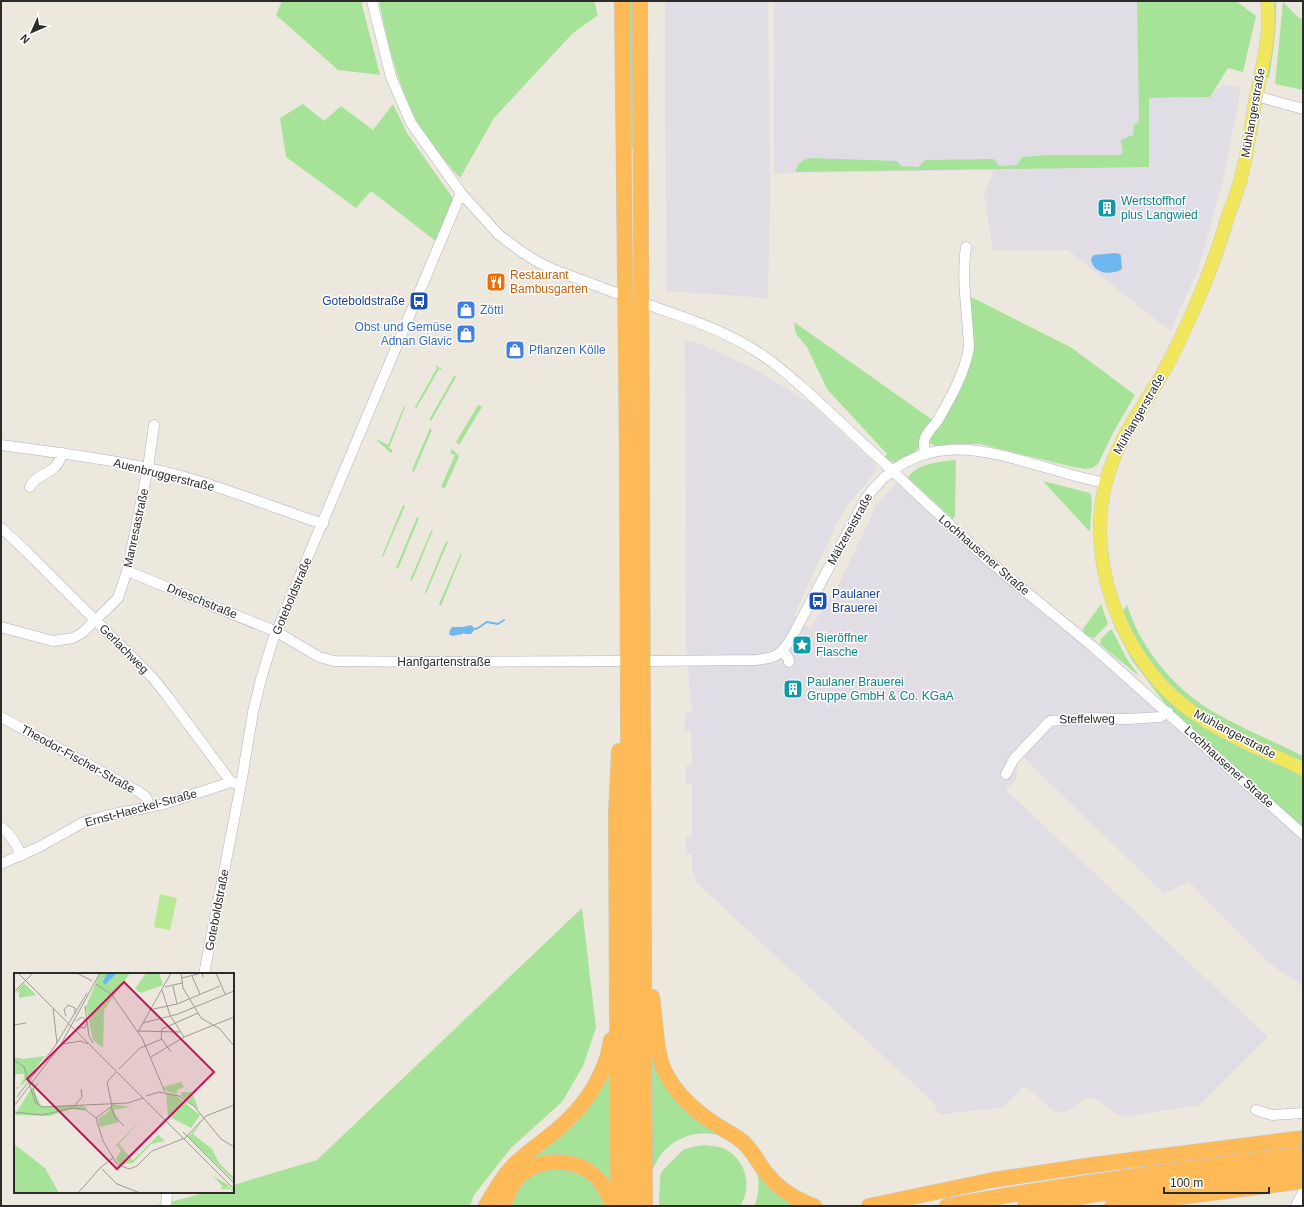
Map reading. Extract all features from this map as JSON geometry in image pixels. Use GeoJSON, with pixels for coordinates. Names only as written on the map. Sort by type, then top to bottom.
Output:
{"type":"FeatureCollection","features":[{"type":"Feature","properties":{"kind":"highway"},"geometry":{"type":"LineString","coordinates":[[622,1],[627,453],[630,1206]]}},
{"type":"Feature","properties":{"kind":"highway"},"geometry":{"type":"LineString","coordinates":[[640,1],[645,1206]]}},
{"type":"Feature","properties":{"kind":"highway"},"geometry":{"type":"LineString","coordinates":[[618,1206],[616,813],[617,775],[622,715],[628,703]]}},
{"type":"Feature","properties":{"kind":"highway"},"geometry":{"type":"LineString","coordinates":[[644,956],[653,998],[659,1051],[664,1070],[674,1089],[700,1114],[736,1136],[756,1155],[766,1173],[790,1195],[814,1206]]}},
{"type":"Feature","properties":{"kind":"highway"},"geometry":{"type":"LineString","coordinates":[[486,1206],[498,1185],[513,1166],[534,1147],[559,1128],[581,1107],[597,1083],[607,1060],[611,1039],[612,1018],[617,1011]]}},
{"type":"Feature","properties":{"kind":"highway"},"geometry":{"type":"LineString","coordinates":[[869,1206],[993,1180],[1092,1165],[1303,1138]]}},
{"type":"Feature","properties":{"kind":"highway"},"geometry":{"type":"LineString","coordinates":[[947,1206],[1131,1175],[1303,1154]]}},
{"type":"Feature","properties":{"kind":"highway"},"geometry":{"type":"LineString","coordinates":[[504,1206],[508,1193],[518,1178],[531,1168],[548,1162],[569,1163],[588,1170],[599,1179],[613,1206]]}},
{"type":"Feature","properties":{"kind":"highway"},"geometry":{"type":"LineString","coordinates":[[1025,1206],[1134,1188],[1303,1168]]}},
{"type":"Feature","properties":{"kind":"highway"},"geometry":{"type":"LineString","coordinates":[[1112,1206],[1303,1181]]}},
{"type":"Feature","properties":{"kind":"main road","name":"Mühlangerstraße"},"geometry":{"type":"LineString","coordinates":[[1267,1],[1268,33],[1243,172],[1205,282],[1164,371],[1121,443],[1111,466],[1106,483],[1100,522],[1101,550],[1104,570],[1110,592],[1124,631],[1154,676],[1187,708],[1223,731],[1303,769]]}},
{"type":"Feature","properties":{"kind":"street"},"geometry":{"type":"LineString","coordinates":[[372,1],[391,77],[412,123],[461,193],[499,235],[522,252],[552,269],[616,293]]}},
{"type":"Feature","properties":{"kind":"street"},"geometry":{"type":"LineString","coordinates":[[1256,96],[1303,109]]}},
{"type":"Feature","properties":{"kind":"street","name":"Goteboldstraße"},"geometry":{"type":"LineString","coordinates":[[204,973],[236,783],[260,679],[273,640],[461,193]]}},
{"type":"Feature","properties":{"kind":"street"},"geometry":{"type":"LineString","coordinates":[[926,453],[924,448],[925,437],[953,394],[967,359],[969,348],[964,275],[964,258],[966,247]]}},
{"type":"Feature","properties":{"kind":"street","name":"Lochhausener Straße"},"geometry":{"type":"LineString","coordinates":[[649,305],[712,328],[742,342],[765,357],[810,394],[990,562],[1092,646],[1168,712],[1303,834]]}},
{"type":"Feature","properties":{"kind":"street","name":"Manresastraße"},"geometry":{"type":"LineString","coordinates":[[1,627],[43,640],[63,641],[82,633],[118,598],[127,571],[148,468],[154,425]]}},
{"type":"Feature","properties":{"kind":"street","name":"Auenbruggerstraße"},"geometry":{"type":"LineString","coordinates":[[1,445],[62,453],[148,468],[201,482],[323,524]]}},
{"type":"Feature","properties":{"kind":"street","name":"Mälzereistraße"},"geometry":{"type":"LineString","coordinates":[[782,652],[792,637],[866,498],[876,485],[892,471],[912,458],[935,451],[958,448],[978,450],[1106,483]]}},
{"type":"Feature","properties":{"kind":"street"},"geometry":{"type":"LineString","coordinates":[[30,487],[32,483],[55,468],[60,461],[62,453]]}},
{"type":"Feature","properties":{"kind":"street","name":"Gerlachweg"},"geometry":{"type":"LineString","coordinates":[[1,528],[26,550],[152,677],[236,783]]}},
{"type":"Feature","properties":{"kind":"street","name":"Drieschstraße"},"geometry":{"type":"LineString","coordinates":[[127,571],[277,632]]}},
{"type":"Feature","properties":{"kind":"street","name":"Hanfgartenstraße"},"geometry":{"type":"LineString","coordinates":[[277,632],[319,657],[334,661],[618,661]]}},
{"type":"Feature","properties":{"kind":"street"},"geometry":{"type":"LineString","coordinates":[[652,661],[755,660],[765,659],[782,652],[788,658],[789,662]]}},
{"type":"Feature","properties":{"kind":"street","name":"Steffelweg"},"geometry":{"type":"LineString","coordinates":[[1006,774],[1014,759],[1050,721],[1091,718],[1128,719],[1160,717],[1168,712]]}},
{"type":"Feature","properties":{"kind":"street","name":"Theodor-Fischer-Straße"},"geometry":{"type":"LineString","coordinates":[[1,717],[139,792],[146,797],[150,807]]}},
{"type":"Feature","properties":{"kind":"street","name":"Ernst-Haeckel-Straße"},"geometry":{"type":"LineString","coordinates":[[1,864],[21,856],[84,822],[105,816],[164,804],[236,783]]}},
{"type":"Feature","properties":{"kind":"street"},"geometry":{"type":"LineString","coordinates":[[1,826],[11,836],[17,845],[21,856]]}},
{"type":"Feature","properties":{"kind":"street"},"geometry":{"type":"LineString","coordinates":[[1256,1110],[1272,1115],[1303,1113]]}},
{"type":"Feature","properties":{"kind":"street"},"geometry":{"type":"LineString","coordinates":[[1297,1204],[1303,1192]]}},
{"type":"Feature","properties":{"kind":"street"},"geometry":{"type":"LineString","coordinates":[[166,1206],[167,1193]]}},
{"type":"Feature","properties":{"kind":"shaded area"},"geometry":{"type":"Polygon","coordinates":[[[665,1],[768,1],[770,195],[768,298],[666,291],[665,1]]]}},
{"type":"Feature","properties":{"kind":"shaded area"},"geometry":{"type":"Polygon","coordinates":[[[774,1],[1149,1],[1149,98],[1210,97],[1217,89],[1225,85],[1241,88],[1223,180],[1198,270],[1170,331],[1068,250],[993,250],[984,194],[994,170],[774,173],[774,1]]]}},
{"type":"Feature","properties":{"kind":"shaded area","name":"Paulaner Brauerei"},"geometry":{"type":"Polygon","coordinates":[[[685,340],[703,345],[756,370],[810,403],[877,467],[875,473],[848,504],[837,523],[794,615],[810,629],[841,580],[877,504],[897,482],[908,478],[994,559],[1084,634],[1094,638],[1169,709],[1303,829],[1303,986],[1270,964],[1189,882],[1164,894],[1022,756],[1016,763],[1016,781],[1005,789],[1268,1037],[1200,1105],[1127,1116],[1115,1113],[1097,1099],[1091,1098],[1083,1099],[1072,1109],[1063,1113],[1053,1111],[1028,1088],[1022,1088],[1004,1107],[944,1114],[935,1111],[936,1105],[697,883],[692,869],[692,854],[686,854],[686,837],[692,836],[692,784],[686,784],[686,766],[692,765],[691,731],[685,731],[685,713],[692,713],[686,648],[685,340]]]}},
{"type":"Feature","properties":{"kind":"green space"},"geometry":{"type":"Polygon","coordinates":[[[282,1],[361,1],[380,75],[338,70],[276,15],[282,1]]]}},
{"type":"Feature","properties":{"kind":"green space"},"geometry":{"type":"Polygon","coordinates":[[[379,1],[594,1],[598,15],[573,33],[494,118],[460,178],[425,136],[409,106],[393,62],[379,1]]]}},
{"type":"Feature","properties":{"kind":"green space"},"geometry":{"type":"Polygon","coordinates":[[[626,1],[636,1],[636,148],[627,149],[626,1]]]}},
{"type":"Feature","properties":{"kind":"green space"},"geometry":{"type":"Polygon","coordinates":[[[1137,1],[1236,1],[1256,16],[1243,72],[1228,68],[1210,97],[1149,98],[1149,167],[795,172],[800,162],[811,158],[897,161],[901,166],[918,167],[925,160],[994,159],[999,166],[1017,165],[1022,157],[1049,155],[1120,155],[1123,152],[1121,140],[1133,135],[1134,125],[1138,123],[1139,117],[1137,1]]]}},
{"type":"Feature","properties":{"kind":"green space"},"geometry":{"type":"Polygon","coordinates":[[[1271,1],[1276,1],[1275,30],[1269,78],[1264,78],[1271,1]]]}},
{"type":"Feature","properties":{"kind":"green space"},"geometry":{"type":"Polygon","coordinates":[[[1283,2],[1303,20],[1303,90],[1275,84],[1283,2]]]}},
{"type":"Feature","properties":{"kind":"green space"},"geometry":{"type":"Polygon","coordinates":[[[303,104],[324,121],[341,106],[373,130],[393,104],[407,133],[452,197],[453,206],[438,243],[371,191],[356,208],[286,157],[280,118],[303,104]]]}},
{"type":"Feature","properties":{"kind":"green space"},"geometry":{"type":"Polygon","coordinates":[[[969,296],[1072,348],[1135,395],[1113,433],[1098,464],[1092,468],[1085,469],[980,444],[936,446],[928,442],[967,369],[969,296]]]}},
{"type":"Feature","properties":{"kind":"green space"},"geometry":{"type":"Polygon","coordinates":[[[794,322],[934,421],[921,439],[919,447],[915,452],[896,462],[891,462],[884,458],[887,454],[827,389],[807,347],[796,334],[794,322]]]}},
{"type":"Feature","properties":{"kind":"green space"},"geometry":{"type":"Polygon","coordinates":[[[435,365],[442,370],[439,369],[416,409],[415,407],[437,368],[435,365]]]}},
{"type":"Feature","properties":{"kind":"green space"},"geometry":{"type":"Polygon","coordinates":[[[454,376],[456,377],[431,421],[429,420],[454,376]]]}},
{"type":"Feature","properties":{"kind":"green space"},"geometry":{"type":"Polygon","coordinates":[[[478,405],[482,407],[459,445],[456,442],[478,405]]]}},
{"type":"Feature","properties":{"kind":"green space"},"geometry":{"type":"Polygon","coordinates":[[[404,406],[405,407],[389,448],[393,450],[391,453],[374,438],[388,445],[404,406]]]}},
{"type":"Feature","properties":{"kind":"green space"},"geometry":{"type":"Polygon","coordinates":[[[430,428],[432,430],[414,472],[412,470],[430,428]]]}},
{"type":"Feature","properties":{"kind":"green space"},"geometry":{"type":"Polygon","coordinates":[[[452,449],[459,457],[445,488],[441,487],[455,455],[450,453],[452,449]]]}},
{"type":"Feature","properties":{"kind":"green space"},"geometry":{"type":"Polygon","coordinates":[[[956,460],[955,516],[953,519],[908,478],[922,466],[956,460]]]}},
{"type":"Feature","properties":{"kind":"green space"},"geometry":{"type":"Polygon","coordinates":[[[1043,481],[1090,493],[1092,505],[1090,532],[1043,481]]]}},
{"type":"Feature","properties":{"kind":"green space"},"geometry":{"type":"Polygon","coordinates":[[[403,505],[405,506],[383,557],[382,556],[403,505]]]}},
{"type":"Feature","properties":{"kind":"green space"},"geometry":{"type":"Polygon","coordinates":[[[417,517],[419,518],[398,569],[396,568],[417,517]]]}},
{"type":"Feature","properties":{"kind":"green space"},"geometry":{"type":"Polygon","coordinates":[[[432,529],[433,530],[412,581],[410,580],[432,529]]]}},
{"type":"Feature","properties":{"kind":"green space"},"geometry":{"type":"Polygon","coordinates":[[[446,541],[448,542],[426,594],[425,592],[446,541]]]}},
{"type":"Feature","properties":{"kind":"green space"},"geometry":{"type":"Polygon","coordinates":[[[461,553],[462,554],[441,606],[439,604],[461,553]]]}},
{"type":"Feature","properties":{"kind":"green space"},"geometry":{"type":"Polygon","coordinates":[[[1101,604],[1108,624],[1094,638],[1084,634],[1083,629],[1101,604]]]}},
{"type":"Feature","properties":{"kind":"green space"},"geometry":{"type":"Polygon","coordinates":[[[1127,605],[1136,628],[1150,652],[1168,675],[1189,695],[1200,704],[1223,717],[1303,756],[1303,829],[1169,709],[1132,660],[1114,626],[1127,605]]]}},
{"type":"Feature","properties":{"kind":"green space"},"geometry":{"type":"Polygon","coordinates":[[[1110,630],[1112,630],[1128,661],[1140,677],[1100,644],[1101,639],[1110,630]]]}},
{"type":"Feature","properties":{"kind":"green space"},"geometry":{"type":"Polygon","coordinates":[[[160,894],[177,898],[170,930],[154,927],[160,894]]]}},
{"type":"Feature","properties":{"kind":"green space"},"geometry":{"type":"Polygon","coordinates":[[[582,908],[596,1028],[583,1066],[562,1102],[511,1148],[474,1195],[470,1206],[148,1206],[163,1204],[204,1193],[234,1193],[234,1185],[317,1160],[582,908]]]}},
{"type":"Feature","properties":{"kind":"green space"},"geometry":{"type":"Polygon","coordinates":[[[651,1028],[660,1067],[728,1135],[805,1206],[755,1206],[758,1194],[757,1173],[741,1149],[732,1141],[722,1136],[700,1133],[677,1141],[662,1153],[652,1171],[651,1028]]]}},
{"type":"Feature","properties":{"kind":"green space"},"geometry":{"type":"Polygon","coordinates":[[[612,1063],[613,1193],[553,1157],[498,1206],[491,1206],[612,1063]]]}},
{"type":"Feature","properties":{"kind":"green space"},"geometry":{"type":"Polygon","coordinates":[[[704,1145],[725,1149],[738,1160],[745,1174],[747,1183],[744,1199],[740,1206],[659,1206],[660,1177],[662,1171],[683,1150],[704,1145]]]}},
{"type":"Feature","properties":{"kind":"green space"},"geometry":{"type":"Polygon","coordinates":[[[546,1166],[586,1173],[609,1206],[508,1206],[521,1180],[546,1166]]]}},
{"type":"Feature","properties":{"kind":"water"},"geometry":{"type":"Polygon","coordinates":[[[1120,254],[1121,256],[1122,269],[1118,271],[1108,273],[1103,272],[1098,270],[1092,263],[1091,258],[1094,255],[1120,254]]]}},
{"type":"Feature","properties":{"kind":"water"},"geometry":{"type":"Polygon","coordinates":[[[471,625],[475,629],[471,634],[463,633],[452,636],[449,634],[452,627],[471,625]]]}},
{"type":"Feature","properties":{"kind":"waterway"},"geometry":{"type":"LineString","coordinates":[[475,629],[487,622],[498,624],[504,620]]}},
{"type":"Feature","properties":{"kind":"place","name":"Wertstoffhof plus Langwied"},"geometry":{"type":"Point","coordinates":[1107,208]}},
{"type":"Feature","properties":{"kind":"place","name":"Restaurant Bambusgarten"},"geometry":{"type":"Point","coordinates":[496,282]}},
{"type":"Feature","properties":{"kind":"place","name":"Goteboldstraße"},"geometry":{"type":"Point","coordinates":[419,301]}},
{"type":"Feature","properties":{"kind":"place","name":"Zöttl"},"geometry":{"type":"Point","coordinates":[466,310]}},
{"type":"Feature","properties":{"kind":"place","name":"Obst und Gemüse Adnan Glavic"},"geometry":{"type":"Point","coordinates":[466,334]}},
{"type":"Feature","properties":{"kind":"place","name":"Pflanzen Kölle"},"geometry":{"type":"Point","coordinates":[515,350]}},
{"type":"Feature","properties":{"kind":"place","name":"Paulaner Brauerei"},"geometry":{"type":"Point","coordinates":[818,601]}},
{"type":"Feature","properties":{"kind":"place","name":"Bieröffner Flasche"},"geometry":{"type":"Point","coordinates":[802,645]}},
{"type":"Feature","properties":{"kind":"place","name":"Paulaner Brauerei Gruppe GmbH & Co. KGaA"},"geometry":{"type":"Point","coordinates":[793,689]}}]}
